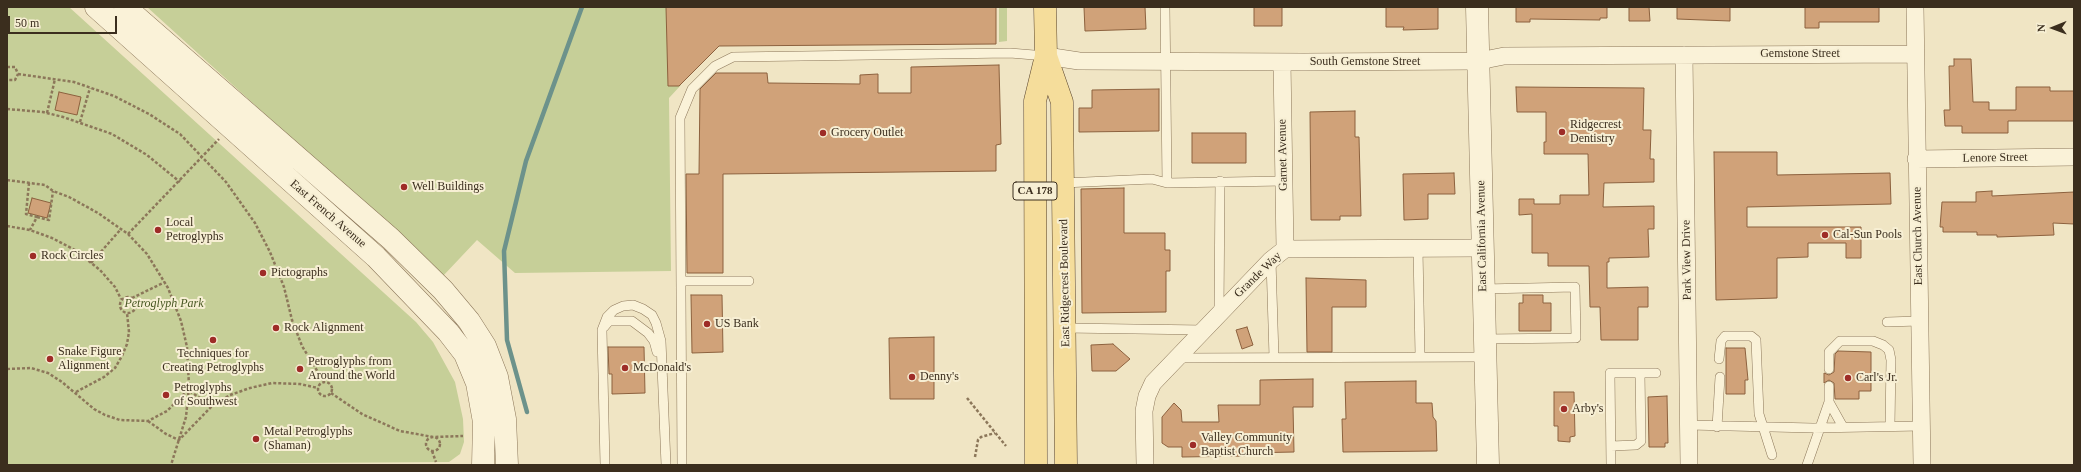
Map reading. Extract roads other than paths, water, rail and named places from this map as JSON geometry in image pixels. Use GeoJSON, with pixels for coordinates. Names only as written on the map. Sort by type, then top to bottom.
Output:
{"type":"FeatureCollection","features":[{"type":"Feature","properties":{"kind":"main road","name":"East Ridgecrest Boulevard"},"geometry":{"type":"LineString","coordinates":[[1036,465],[1035,101],[1046,56],[1045,7]]}},
{"type":"Feature","properties":{"kind":"main road","name":"East Ridgecrest Boulevard"},"geometry":{"type":"LineString","coordinates":[[1046,56],[1062,102],[1066,465]]}},
{"type":"Feature","properties":{"kind":"street","name":"East French Avenue"},"geometry":{"type":"LineString","coordinates":[[96,7],[376,256],[448,332],[465,354],[477,383],[484,422],[483,465]]}},
{"type":"Feature","properties":{"kind":"street","name":"East French Avenue"},"geometry":{"type":"LineString","coordinates":[[125,7],[391,239],[443,290],[469,321],[485,346],[497,377],[505,419],[506,465]]}},
{"type":"Feature","properties":{"kind":"street","name":"East California Avenue"},"geometry":{"type":"LineString","coordinates":[[1477,7],[1488,465]]}},
{"type":"Feature","properties":{"kind":"street","name":"East Church Avenue"},"geometry":{"type":"LineString","coordinates":[[1915,7],[1916,159],[1922,465]]}},
{"type":"Feature","properties":{"kind":"street","name":"Gemstone Street"},"geometry":{"type":"LineString","coordinates":[[1684,55],[1915,54]]}},
{"type":"Feature","properties":{"kind":"street","name":"South Gemstone Street"},"geometry":{"type":"LineString","coordinates":[[1046,56],[1079,61],[1282,62],[1479,61],[1500,56],[1684,55]]}},
{"type":"Feature","properties":{"kind":"street","name":"Park View Drive"},"geometry":{"type":"LineString","coordinates":[[1684,55],[1689,465]]}},
{"type":"Feature","properties":{"kind":"street","name":"Garnet Avenue"},"geometry":{"type":"LineString","coordinates":[[1282,62],[1285,249]]}},
{"type":"Feature","properties":{"kind":"street","name":"Lenore Street"},"geometry":{"type":"LineString","coordinates":[[1916,159],[2074,157]]}},
{"type":"Feature","properties":{"kind":"street","name":"Grande Way"},"geometry":{"type":"LineString","coordinates":[[1145,465],[1144,411],[1147,396],[1153,383],[1271,260],[1285,249],[1482,248]]}},
{"type":"Feature","properties":{"kind":"lane"},"geometry":{"type":"LineString","coordinates":[[1165,7],[1167,183]]}},
{"type":"Feature","properties":{"kind":"lane"},"geometry":{"type":"LineString","coordinates":[[682,465],[680,118],[692,89],[715,66],[733,57],[1010,53],[1046,56]]}},
{"type":"Feature","properties":{"kind":"lane"},"geometry":{"type":"LineString","coordinates":[[1063,183],[1152,179],[1167,183],[1284,181]]}},
{"type":"Feature","properties":{"kind":"lane"},"geometry":{"type":"LineString","coordinates":[[1219,314],[1220,181]]}},
{"type":"Feature","properties":{"kind":"lane"},"geometry":{"type":"LineString","coordinates":[[1418,249],[1420,356]]}},
{"type":"Feature","properties":{"kind":"lane"},"geometry":{"type":"LineString","coordinates":[[1271,260],[1274,358]]}},
{"type":"Feature","properties":{"kind":"lane"},"geometry":{"type":"LineString","coordinates":[[681,281],[749,281]]}},
{"type":"Feature","properties":{"kind":"lane"},"geometry":{"type":"LineString","coordinates":[[1177,358],[1420,356],[1576,338],[1575,288],[1483,289]]}},
{"type":"Feature","properties":{"kind":"lane"},"geometry":{"type":"LineString","coordinates":[[605,465],[602,330],[607,317],[614,310],[623,306],[633,305],[644,309],[652,315],[661,341],[666,465]]}},
{"type":"Feature","properties":{"kind":"lane"},"geometry":{"type":"LineString","coordinates":[[602,330],[609,321],[632,321],[641,326],[654,341],[662,375]]}},
{"type":"Feature","properties":{"kind":"lane"},"geometry":{"type":"LineString","coordinates":[[1887,322],[1919,321]]}},
{"type":"Feature","properties":{"kind":"lane"},"geometry":{"type":"LineString","coordinates":[[1065,328],[1204,330]]}},
{"type":"Feature","properties":{"kind":"lane"},"geometry":{"type":"LineString","coordinates":[[1719,359],[1721,341],[1726,336],[1751,336],[1756,340],[1759,414],[1772,455]]}},
{"type":"Feature","properties":{"kind":"lane"},"geometry":{"type":"LineString","coordinates":[[1829,370],[1829,352],[1840,341],[1873,342],[1883,345],[1889,350],[1891,360],[1890,426]]}},
{"type":"Feature","properties":{"kind":"lane"},"geometry":{"type":"LineString","coordinates":[[1611,465],[1610,373],[1656,373]]}},
{"type":"Feature","properties":{"kind":"lane"},"geometry":{"type":"LineString","coordinates":[[1611,446],[1636,445],[1641,441],[1640,373]]}},
{"type":"Feature","properties":{"kind":"lane"},"geometry":{"type":"LineString","coordinates":[[1717,427],[1720,376]]}},
{"type":"Feature","properties":{"kind":"lane"},"geometry":{"type":"LineString","coordinates":[[1807,465],[1829,402],[1829,386]]}},
{"type":"Feature","properties":{"kind":"lane"},"geometry":{"type":"LineString","coordinates":[[1829,402],[1843,427]]}},
{"type":"Feature","properties":{"kind":"lane"},"geometry":{"type":"LineString","coordinates":[[1689,427],[1748,430],[1759,414]]}},
{"type":"Feature","properties":{"kind":"lane"},"geometry":{"type":"LineString","coordinates":[[1689,427],[1921,426]]}},
{"type":"Feature","properties":{"kind":"waterway"},"geometry":{"type":"LineString","coordinates":[[527,412],[507,340],[504,251],[526,161],[582,7]]}},
{"type":"Feature","properties":{"kind":"place","name":"Ridgecrest Dentistry"},"geometry":{"type":"Point","coordinates":[1562,132]}},
{"type":"Feature","properties":{"kind":"place","name":"Grocery Outlet"},"geometry":{"type":"Point","coordinates":[823,133]}},
{"type":"Feature","properties":{"kind":"place","name":"Well Buildings"},"geometry":{"type":"Point","coordinates":[404,187]}},
{"type":"Feature","properties":{"kind":"place","name":"Local Petroglyphs"},"geometry":{"type":"Point","coordinates":[158,230]}},
{"type":"Feature","properties":{"kind":"place","name":"Cal-Sun Pools"},"geometry":{"type":"Point","coordinates":[1825,235]}},
{"type":"Feature","properties":{"kind":"place","name":"Rock Circles"},"geometry":{"type":"Point","coordinates":[33,256]}},
{"type":"Feature","properties":{"kind":"place","name":"Pictographs"},"geometry":{"type":"Point","coordinates":[263,273]}},
{"type":"Feature","properties":{"kind":"place","name":"US Bank"},"geometry":{"type":"Point","coordinates":[707,324]}},
{"type":"Feature","properties":{"kind":"place","name":"Rock Alignment"},"geometry":{"type":"Point","coordinates":[276,328]}},
{"type":"Feature","properties":{"kind":"place","name":"Techniques for Creating Petroglyphs"},"geometry":{"type":"Point","coordinates":[213,340]}},
{"type":"Feature","properties":{"kind":"place","name":"Snake Figure Alignment"},"geometry":{"type":"Point","coordinates":[50,359]}},
{"type":"Feature","properties":{"kind":"place","name":"McDonald's"},"geometry":{"type":"Point","coordinates":[625,368]}},
{"type":"Feature","properties":{"kind":"place","name":"Petroglyphs from Around the World"},"geometry":{"type":"Point","coordinates":[300,369]}},
{"type":"Feature","properties":{"kind":"place","name":"Denny's"},"geometry":{"type":"Point","coordinates":[912,377]}},
{"type":"Feature","properties":{"kind":"place","name":"Carl's Jr."},"geometry":{"type":"Point","coordinates":[1848,378]}},
{"type":"Feature","properties":{"kind":"place","name":"Petroglyphs of Southwest"},"geometry":{"type":"Point","coordinates":[166,395]}},
{"type":"Feature","properties":{"kind":"place","name":"Arby's"},"geometry":{"type":"Point","coordinates":[1564,409]}},
{"type":"Feature","properties":{"kind":"place","name":"Metal Petroglyphs (Shaman)"},"geometry":{"type":"Point","coordinates":[256,439]}},
{"type":"Feature","properties":{"kind":"place","name":"Valley Community Baptist Church"},"geometry":{"type":"Point","coordinates":[1193,445]}},
{"type":"Feature","properties":{"kind":"park label","name":"Petroglyph Park"},"geometry":{"type":"Point","coordinates":[164,304]}}]}
